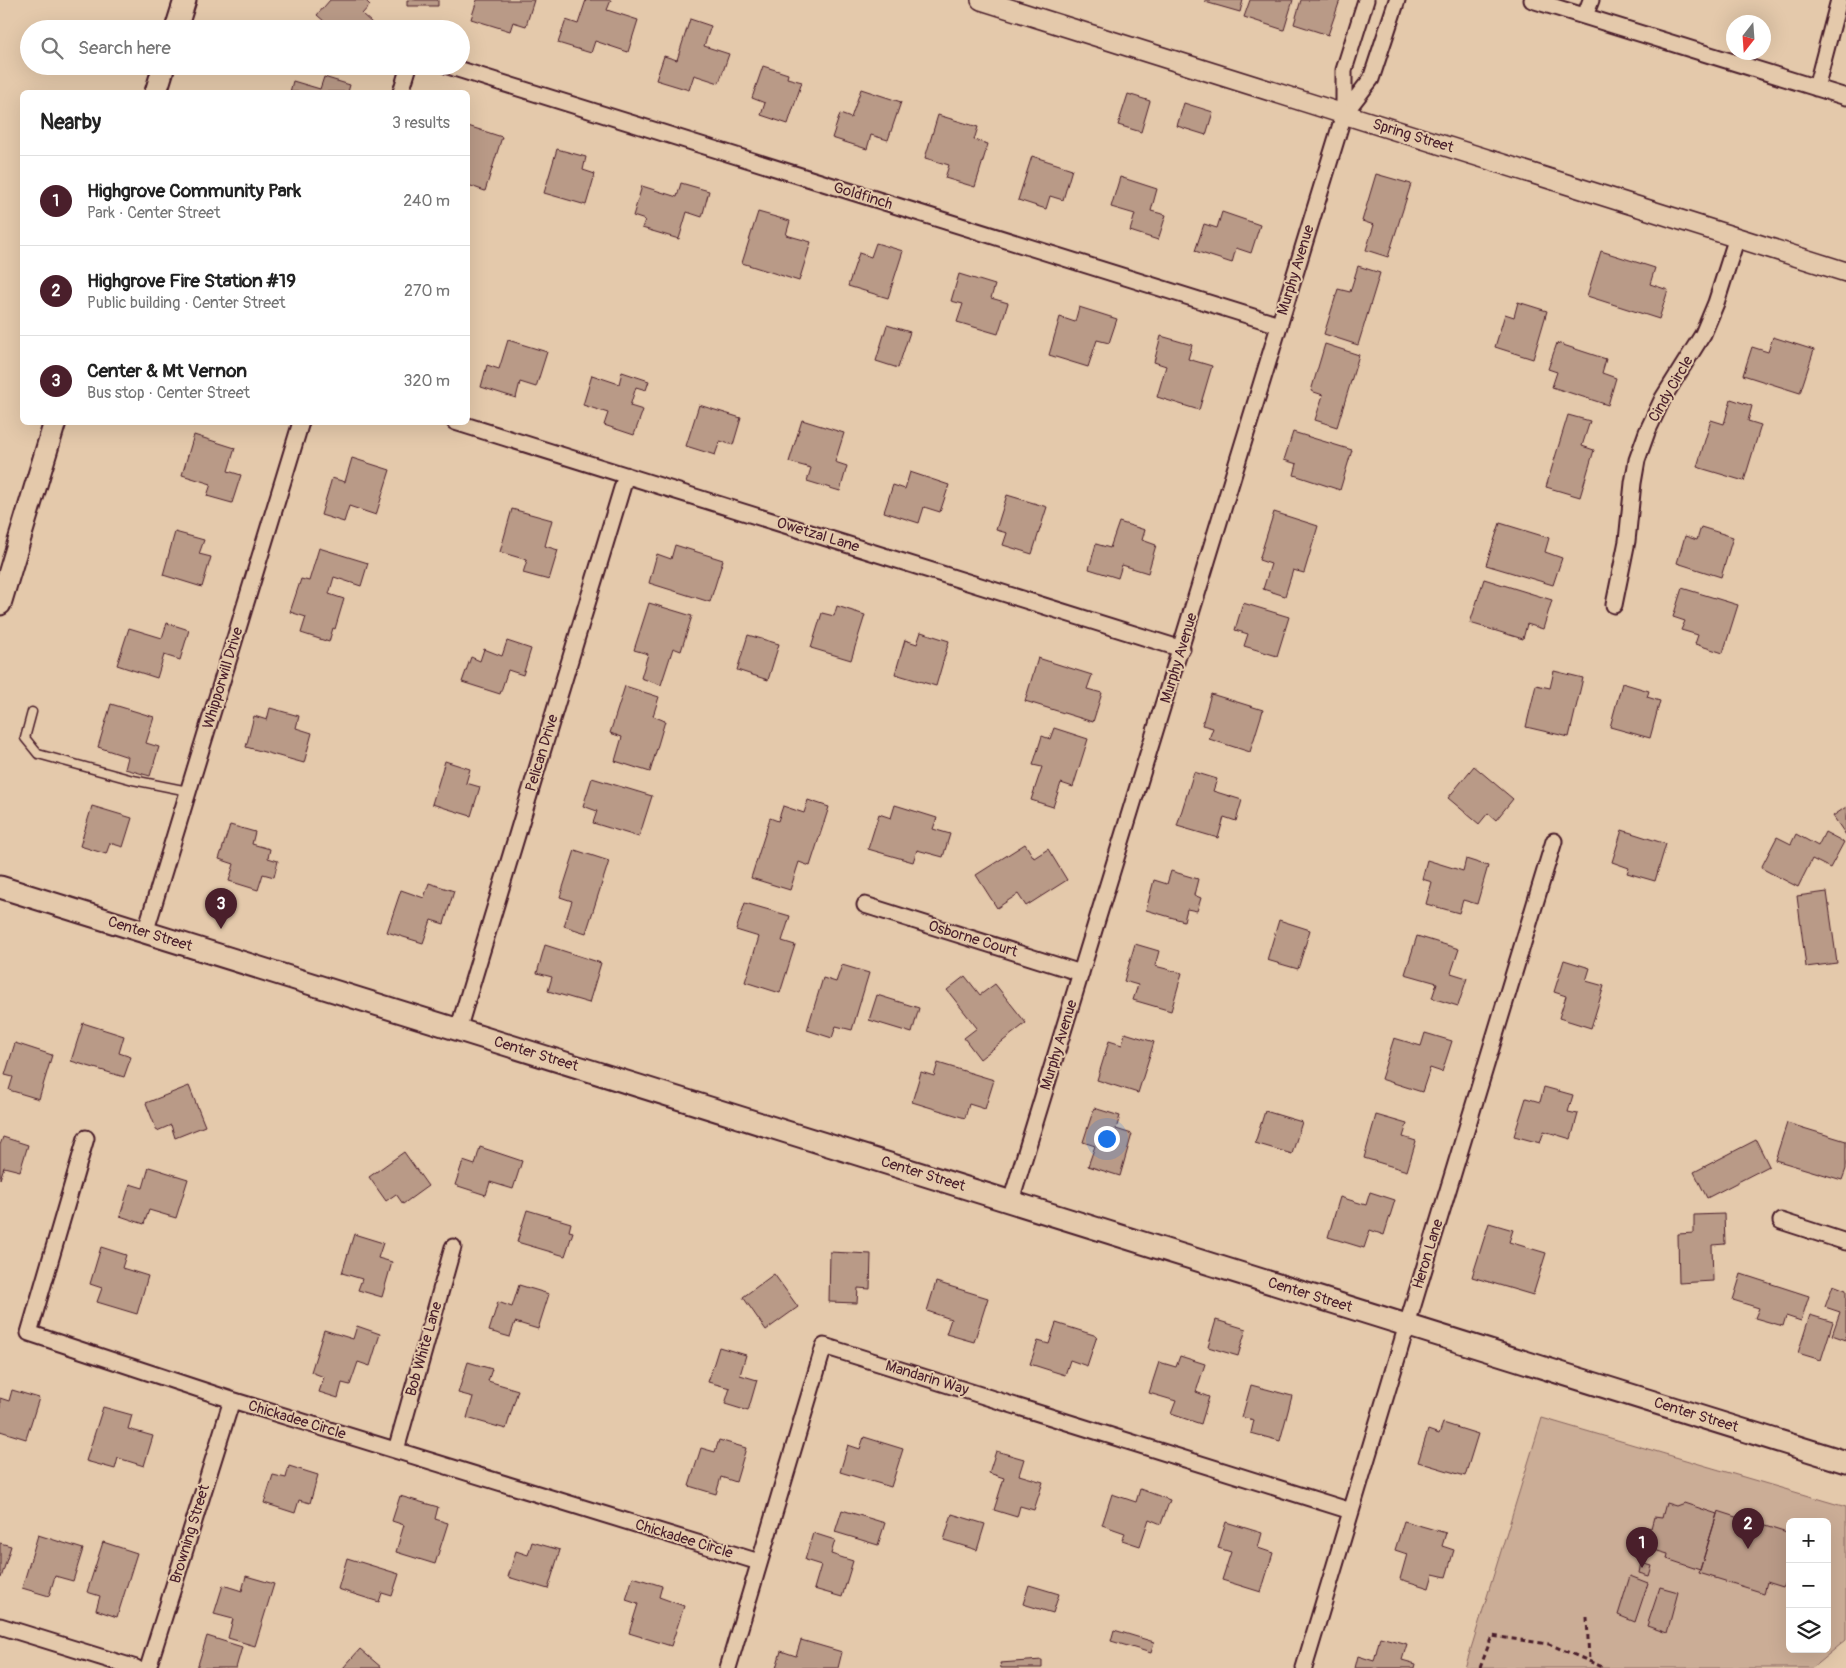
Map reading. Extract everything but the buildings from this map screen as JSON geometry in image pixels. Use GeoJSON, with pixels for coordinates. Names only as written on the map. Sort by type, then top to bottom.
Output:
{"type":"FeatureCollection","features":[{"type":"Feature","properties":{"kind":"main road"},"geometry":{"type":"LineString","coordinates":[[179,20],[185,0]]}},
{"type":"Feature","properties":{"kind":"main road"},"geometry":{"type":"LineString","coordinates":[[157,90],[161,75]]}},
{"type":"Feature","properties":{"kind":"main road"},"geometry":{"type":"LineString","coordinates":[[0,604],[54,425]]}},
{"type":"Feature","properties":{"kind":"main road","name":"Center Street"},"geometry":{"type":"LineString","coordinates":[[0,887],[1846,1462]]}},
{"type":"Feature","properties":{"kind":"street","name":"Spring Street"},"geometry":{"type":"LineString","coordinates":[[981,0],[1846,272]]}},
{"type":"Feature","properties":{"kind":"street"},"geometry":{"type":"LineString","coordinates":[[1344,114],[1344,70],[1366,0]]}},
{"type":"Feature","properties":{"kind":"street"},"geometry":{"type":"LineString","coordinates":[[1344,114],[1371,79],[1397,0]]}},
{"type":"Feature","properties":{"kind":"street"},"geometry":{"type":"LineString","coordinates":[[1532,0],[1846,97]]}},
{"type":"Feature","properties":{"kind":"street"},"geometry":{"type":"LineString","coordinates":[[1585,16],[1591,0]]}},
{"type":"Feature","properties":{"kind":"street"},"geometry":{"type":"LineString","coordinates":[[1816,88],[1839,0]]}},
{"type":"Feature","properties":{"kind":"street","name":"Goldfinch"},"geometry":{"type":"LineString","coordinates":[[470,73],[1279,325]]}},
{"type":"Feature","properties":{"kind":"street"},"geometry":{"type":"LineString","coordinates":[[402,90],[406,75]]}},
{"type":"Feature","properties":{"kind":"street","name":"Murphy Avenue"},"geometry":{"type":"LineString","coordinates":[[1011,1201],[1182,649],[1344,114]]}},
{"type":"Feature","properties":{"kind":"street","name":"Cindy Circle"},"geometry":{"type":"LineString","coordinates":[[1614,605],[1627,541],[1632,483],[1637,460],[1647,432],[1663,398],[1702,334],[1716,303],[1737,237]]}},
{"type":"Feature","properties":{"kind":"street","name":"Whipporwill Drive"},"geometry":{"type":"LineString","coordinates":[[145,932],[300,425]]}},
{"type":"Feature","properties":{"kind":"street","name":"Owetzal Lane"},"geometry":{"type":"LineString","coordinates":[[465,425],[1182,649]]}},
{"type":"Feature","properties":{"kind":"street","name":"Pelican Drive"},"geometry":{"type":"LineString","coordinates":[[458,1030],[626,475]]}},
{"type":"Feature","properties":{"kind":"street","name":"Heron Lane"},"geometry":{"type":"LineString","coordinates":[[1304,1668],[1554,841]]}},
{"type":"Feature","properties":{"kind":"street","name":"Osborne Court"},"geometry":{"type":"LineString","coordinates":[[865,905],[1081,973]]}},
{"type":"Feature","properties":{"kind":"street","name":"Chickadee Circle"},"geometry":{"type":"LineString","coordinates":[[86,1138],[29,1333],[232,1400],[759,1562]]}},
{"type":"Feature","properties":{"kind":"street"},"geometry":{"type":"LineString","coordinates":[[1781,1221],[1846,1242]]}},
{"type":"Feature","properties":{"kind":"street","name":"Bob White Lane"},"geometry":{"type":"LineString","coordinates":[[396,1450],[453,1248]]}},
{"type":"Feature","properties":{"kind":"street","name":"Mandarin Way"},"geometry":{"type":"LineString","coordinates":[[728,1668],[824,1346],[1351,1511]]}},
{"type":"Feature","properties":{"kind":"street","name":"Browning Street"},"geometry":{"type":"LineString","coordinates":[[148,1668],[232,1400]]}},
{"type":"Feature","properties":{"kind":"street"},"geometry":{"type":"LineString","coordinates":[[0,1626],[136,1668]]}},
{"type":"Feature","properties":{"kind":"lane"},"geometry":{"type":"LineString","coordinates":[[32,712],[26,738],[38,754],[133,780],[188,791]]}},
{"type":"Feature","properties":{"kind":"path"},"geometry":{"type":"LineString","coordinates":[[1587,1617],[1589,1661]]}},
{"type":"Feature","properties":{"kind":"path"},"geometry":{"type":"LineString","coordinates":[[1480,1668],[1492,1636],[1549,1644],[1605,1668]]}},
{"type":"Feature","properties":{"kind":"shaded area"},"geometry":{"type":"Polygon","coordinates":[[[1542,1418],[1846,1507],[1846,1640],[1831,1652],[1831,1518],[1786,1518],[1786,1653],[1830,1653],[1812,1668],[1465,1668],[1542,1418]]]}},
{"type":"Feature","properties":{"kind":"place","name":"Center & Mt Vernon"},"geometry":{"type":"Point","coordinates":[221,929]}},
{"type":"Feature","properties":{"kind":"place","name":"Highgrove Fire Station #19"},"geometry":{"type":"Point","coordinates":[1748,1549]}},
{"type":"Feature","properties":{"kind":"place","name":"Highgrove Community Park"},"geometry":{"type":"Point","coordinates":[1642,1568]}}]}
